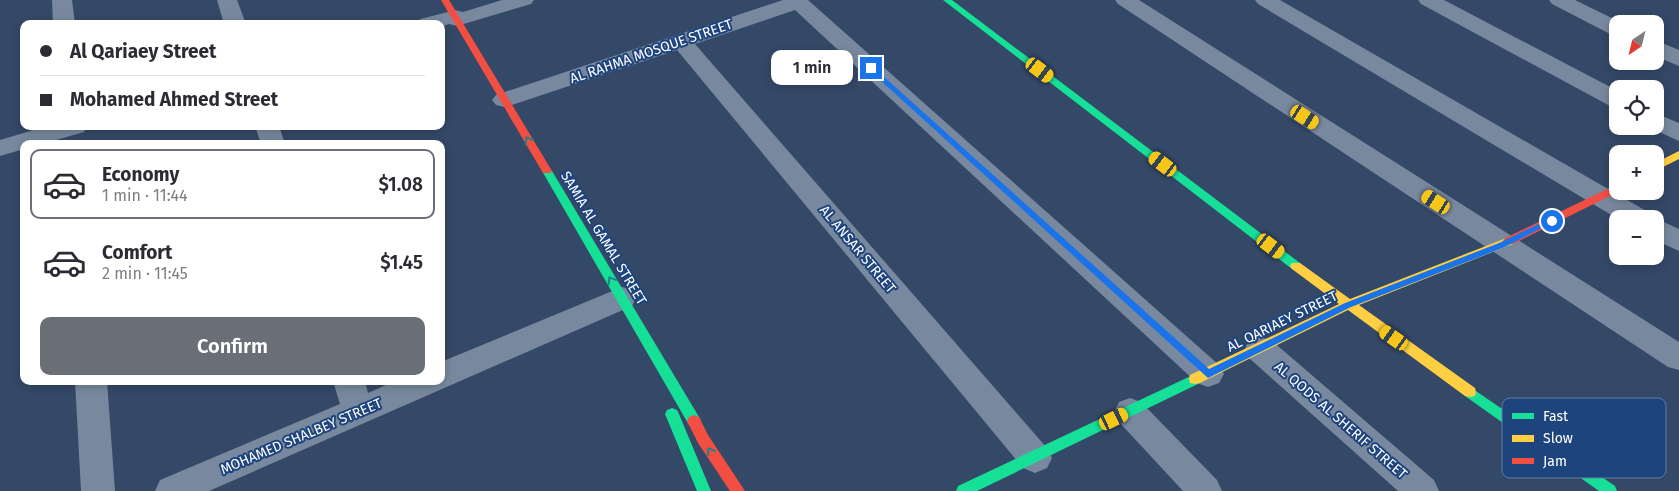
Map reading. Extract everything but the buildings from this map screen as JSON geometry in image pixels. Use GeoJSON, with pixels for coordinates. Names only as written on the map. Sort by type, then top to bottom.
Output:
{"type":"FeatureCollection","features":[{"type":"Feature","properties":{"kind":"street"},"geometry":{"type":"LineString","coordinates":[[62,0],[64,20]]}},
{"type":"Feature","properties":{"kind":"street"},"geometry":{"type":"LineString","coordinates":[[227,0],[233,20]]}},
{"type":"Feature","properties":{"kind":"street"},"geometry":{"type":"LineString","coordinates":[[436,20],[452,12],[524,0]]}},
{"type":"Feature","properties":{"kind":"street"},"geometry":{"type":"LineString","coordinates":[[947,0],[1348,305],[1502,414]]}},
{"type":"Feature","properties":{"kind":"street"},"geometry":{"type":"LineString","coordinates":[[1125,0],[1679,358]]}},
{"type":"Feature","properties":{"kind":"street"},"geometry":{"type":"LineString","coordinates":[[1264,0],[1609,193]]}},
{"type":"Feature","properties":{"kind":"street"},"geometry":{"type":"LineString","coordinates":[[1428,0],[1609,96]]}},
{"type":"Feature","properties":{"kind":"street"},"geometry":{"type":"LineString","coordinates":[[1559,0],[1609,25]]}},
{"type":"Feature","properties":{"kind":"street"},"geometry":{"type":"LineString","coordinates":[[797,1],[1208,374]]}},
{"type":"Feature","properties":{"kind":"street","name":"AL RAHMA MOSQUE STREET"},"geometry":{"type":"LineString","coordinates":[[504,100],[797,1]]}},
{"type":"Feature","properties":{"kind":"street","name":"SAMIA AL GAMAL STREET"},"geometry":{"type":"LineString","coordinates":[[452,12],[668,376],[703,439],[738,491]]}},
{"type":"Feature","properties":{"kind":"street","name":"AL ANSAR STREET"},"geometry":{"type":"LineString","coordinates":[[681,41],[1035,458]]}},
{"type":"Feature","properties":{"kind":"street"},"geometry":{"type":"LineString","coordinates":[[1664,52],[1679,59]]}},
{"type":"Feature","properties":{"kind":"street"},"geometry":{"type":"LineString","coordinates":[[1664,125],[1679,133]]}},
{"type":"Feature","properties":{"kind":"street"},"geometry":{"type":"LineString","coordinates":[[27,140],[61,130]]}},
{"type":"Feature","properties":{"kind":"street"},"geometry":{"type":"LineString","coordinates":[[0,148],[20,142]]}},
{"type":"Feature","properties":{"kind":"street"},"geometry":{"type":"LineString","coordinates":[[1664,163],[1679,154]]}},
{"type":"Feature","properties":{"kind":"street","name":"AL QARIAEY STREET"},"geometry":{"type":"LineString","coordinates":[[985,486],[1035,458],[1348,305],[1502,245],[1609,193]]}},
{"type":"Feature","properties":{"kind":"street"},"geometry":{"type":"LineString","coordinates":[[1617,200],[1629,210]]}},
{"type":"Feature","properties":{"kind":"street"},"geometry":{"type":"LineString","coordinates":[[1664,233],[1679,241]]}},
{"type":"Feature","properties":{"kind":"street"},"geometry":{"type":"LineString","coordinates":[[445,374],[622,298]]}},
{"type":"Feature","properties":{"kind":"street","name":"AL QODS AL SHERIF STREET"},"geometry":{"type":"LineString","coordinates":[[1260,349],[1422,491]]}},
{"type":"Feature","properties":{"kind":"street"},"geometry":{"type":"LineString","coordinates":[[668,376],[672,414],[704,491]]}},
{"type":"Feature","properties":{"kind":"street"},"geometry":{"type":"LineString","coordinates":[[91,385],[98,491]]}},
{"type":"Feature","properties":{"kind":"street"},"geometry":{"type":"LineString","coordinates":[[350,385],[358,412]]}},
{"type":"Feature","properties":{"kind":"street","name":"MOHAMED SHALBEY STREET"},"geometry":{"type":"LineString","coordinates":[[172,491],[420,385]]}},
{"type":"Feature","properties":{"kind":"street"},"geometry":{"type":"LineString","coordinates":[[1130,412],[1205,491]]}},
{"type":"Feature","properties":{"kind":"street"},"geometry":{"type":"LineString","coordinates":[[1592,478],[1610,491]]}},
{"type":"Feature","properties":{"kind":"traffic: fast"},"geometry":{"type":"LineString","coordinates":[[947,0],[1296,266]]}},
{"type":"Feature","properties":{"kind":"traffic: fast"},"geometry":{"type":"LineString","coordinates":[[547,171],[694,421]]}},
{"type":"Feature","properties":{"kind":"traffic: fast"},"geometry":{"type":"LineString","coordinates":[[963,491],[1195,379]]}},
{"type":"Feature","properties":{"kind":"traffic: fast"},"geometry":{"type":"LineString","coordinates":[[1470,392],[1502,415]]}},
{"type":"Feature","properties":{"kind":"traffic: fast"},"geometry":{"type":"LineString","coordinates":[[672,414],[704,491]]}},
{"type":"Feature","properties":{"kind":"traffic: fast"},"geometry":{"type":"LineString","coordinates":[[1592,478],[1610,491]]}},
{"type":"Feature","properties":{"kind":"traffic: slow"},"geometry":{"type":"LineString","coordinates":[[1664,163],[1679,154]]}},
{"type":"Feature","properties":{"kind":"traffic: slow"},"geometry":{"type":"LineString","coordinates":[[1195,379],[1348,305],[1509,241]]}},
{"type":"Feature","properties":{"kind":"traffic: slow"},"geometry":{"type":"LineString","coordinates":[[1296,266],[1470,392]]}},
{"type":"Feature","properties":{"kind":"traffic: jam"},"geometry":{"type":"LineString","coordinates":[[445,0],[547,171]]}},
{"type":"Feature","properties":{"kind":"traffic: jam"},"geometry":{"type":"LineString","coordinates":[[1509,241],[1609,192]]}},
{"type":"Feature","properties":{"kind":"traffic: jam"},"geometry":{"type":"LineString","coordinates":[[694,421],[703,439],[738,491]]}},
{"type":"Feature","properties":{"kind":"route"},"geometry":{"type":"LineString","coordinates":[[871,68],[1208,374],[1348,305],[1502,245],[1552,221]]}}]}
